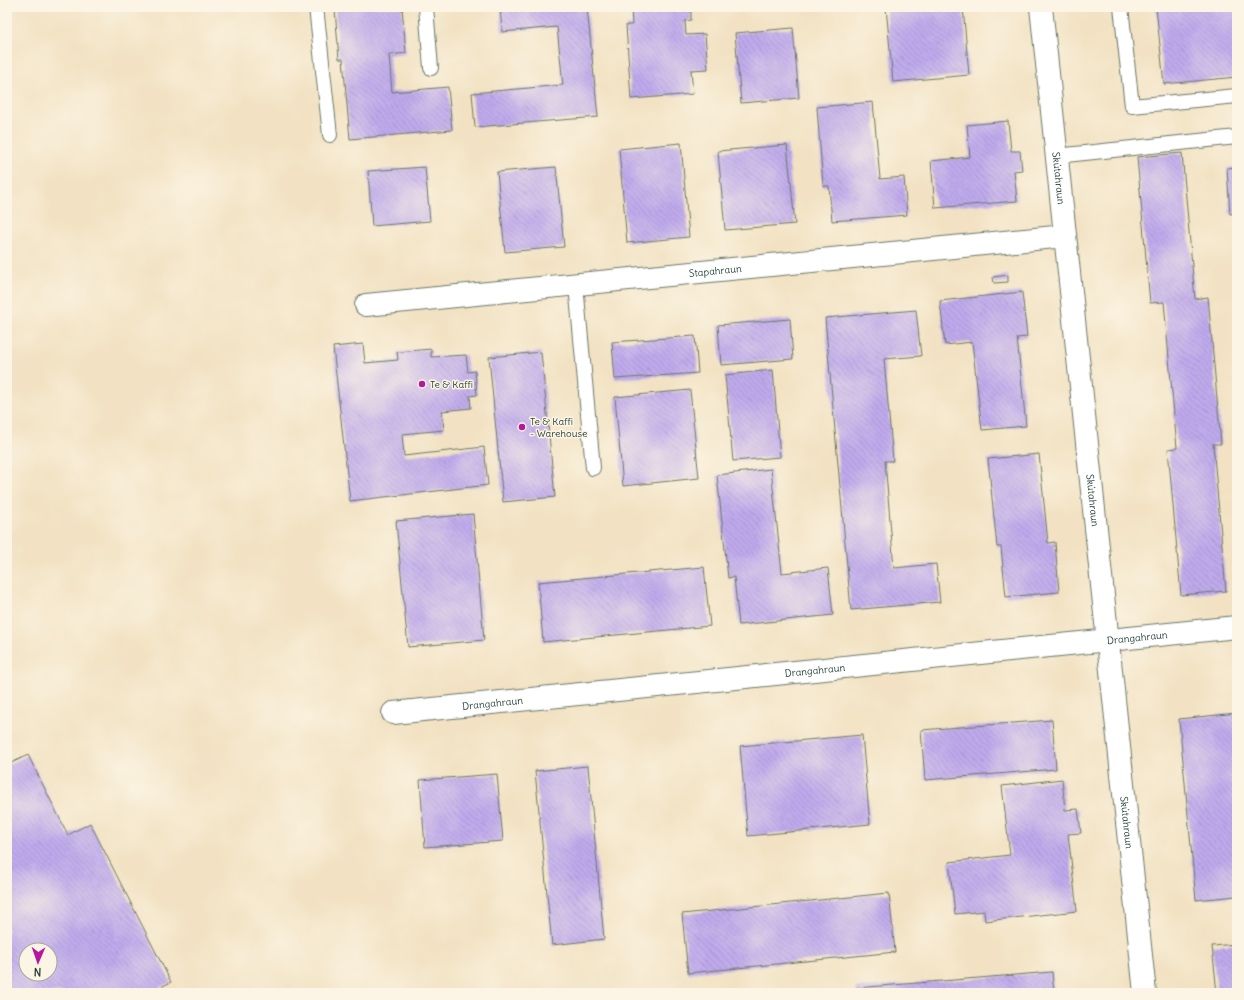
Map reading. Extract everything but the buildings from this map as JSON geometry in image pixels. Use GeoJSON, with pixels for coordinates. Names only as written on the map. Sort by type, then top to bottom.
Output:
{"type":"FeatureCollection","features":[{"type":"Feature","properties":{"kind":"street","name":"Skútahraun"},"geometry":{"type":"LineString","coordinates":[[1040,7],[1145,993]]}},
{"type":"Feature","properties":{"kind":"street","name":"Stapahraun"},"geometry":{"type":"LineString","coordinates":[[366,305],[1065,236]]}},
{"type":"Feature","properties":{"kind":"street","name":"Drangahraun"},"geometry":{"type":"LineString","coordinates":[[393,713],[1237,627]]}},
{"type":"Feature","properties":{"kind":"lane"},"geometry":{"type":"LineString","coordinates":[[316,7],[330,135]]}},
{"type":"Feature","properties":{"kind":"lane"},"geometry":{"type":"LineString","coordinates":[[426,7],[432,68]]}},
{"type":"Feature","properties":{"kind":"lane"},"geometry":{"type":"LineString","coordinates":[[1121,7],[1132,106],[1237,96]]}},
{"type":"Feature","properties":{"kind":"lane"},"geometry":{"type":"LineString","coordinates":[[1056,156],[1237,137]]}},
{"type":"Feature","properties":{"kind":"lane"},"geometry":{"type":"LineString","coordinates":[[576,285],[593,468]]}},
{"type":"Feature","properties":{"kind":"place","name":"Te & Kaffi"},"geometry":{"type":"Point","coordinates":[422,384]}},
{"type":"Feature","properties":{"kind":"place","name":"Te & Kaffi - Warehouse"},"geometry":{"type":"Point","coordinates":[522,427]}}]}
